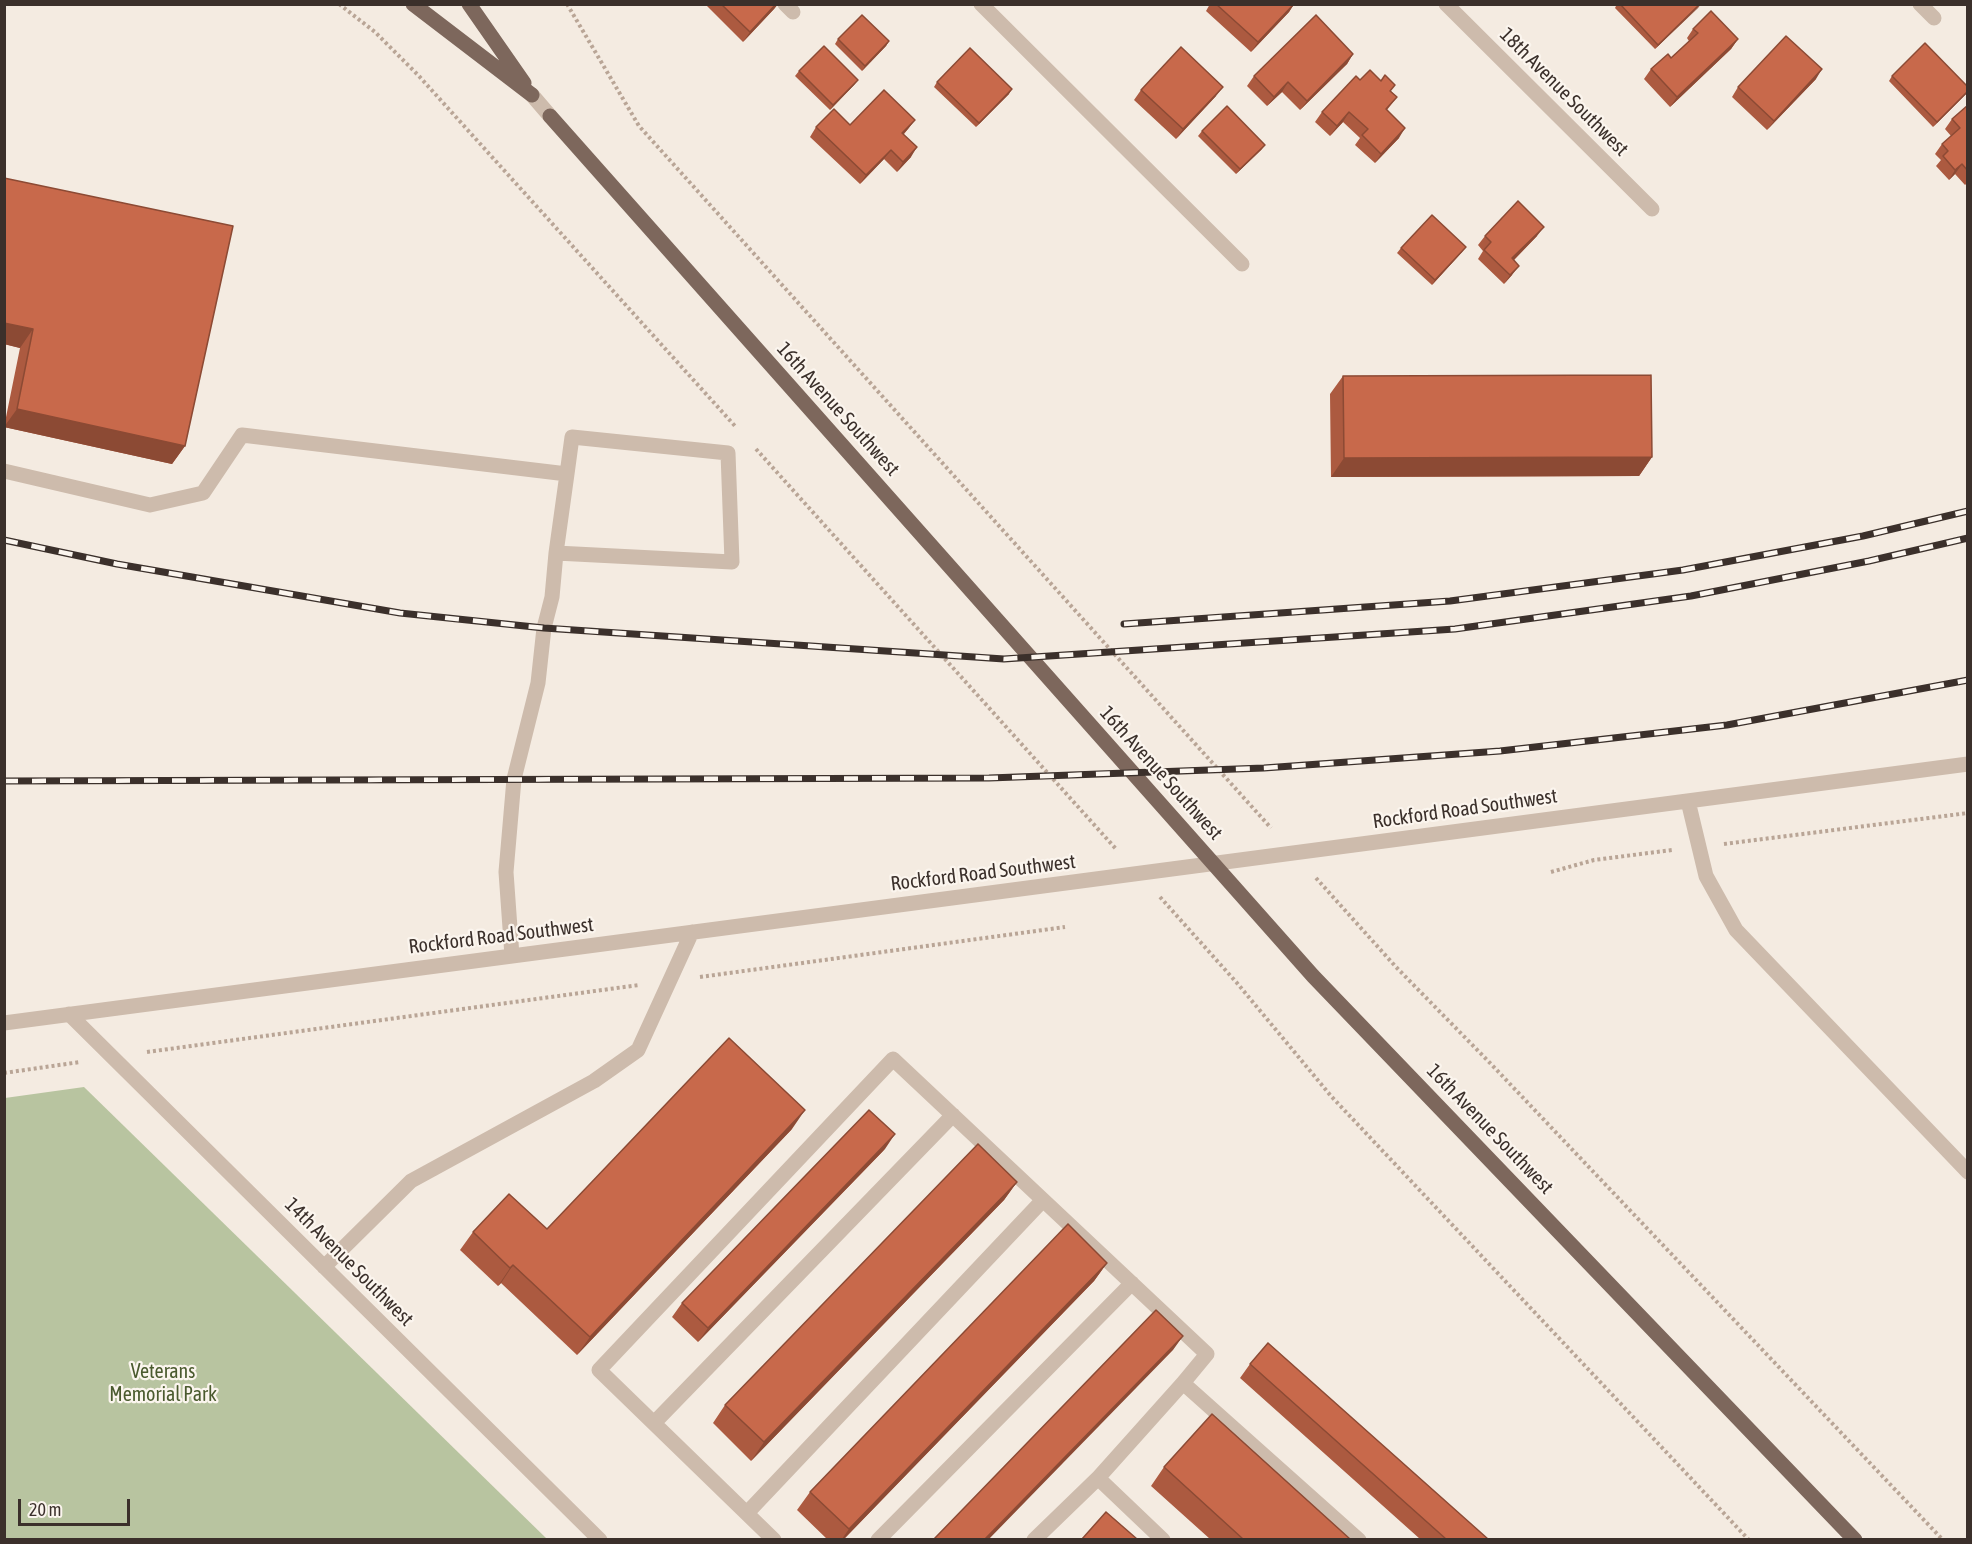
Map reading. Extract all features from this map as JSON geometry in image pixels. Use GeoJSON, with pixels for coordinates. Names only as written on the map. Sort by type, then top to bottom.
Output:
{"type":"FeatureCollection","features":[{"type":"Feature","properties":{"kind":"main road"},"geometry":{"type":"LineString","coordinates":[[413,4],[532,95]]}},
{"type":"Feature","properties":{"kind":"main road","name":"16th Avenue Southwest"},"geometry":{"type":"LineString","coordinates":[[469,4],[532,95]]}},
{"type":"Feature","properties":{"kind":"main road","name":"16th Avenue Southwest"},"geometry":{"type":"LineString","coordinates":[[550,116],[1313,976],[1855,1539]]}},
{"type":"Feature","properties":{"kind":"street"},"geometry":{"type":"LineString","coordinates":[[981,4],[1242,264]]}},
{"type":"Feature","properties":{"kind":"street","name":"18th Avenue Southwest"},"geometry":{"type":"LineString","coordinates":[[1446,4],[1652,209]]}},
{"type":"Feature","properties":{"kind":"street"},"geometry":{"type":"LineString","coordinates":[[1920,4],[1934,18]]}},
{"type":"Feature","properties":{"kind":"street","name":"16th Avenue Southwest"},"geometry":{"type":"LineString","coordinates":[[532,95],[550,116]]}},
{"type":"Feature","properties":{"kind":"street"},"geometry":{"type":"LineString","coordinates":[[4,471],[150,505],[204,493],[242,435],[567,474]]}},
{"type":"Feature","properties":{"kind":"street"},"geometry":{"type":"LineString","coordinates":[[512,956],[506,872],[514,779],[538,683],[544,628],[552,597],[556,553],[572,436],[728,453],[732,562],[556,553]]}},
{"type":"Feature","properties":{"kind":"street","name":"Rockford Road Southwest"},"geometry":{"type":"LineString","coordinates":[[4,1023],[1968,764]]}},
{"type":"Feature","properties":{"kind":"street"},"geometry":{"type":"LineString","coordinates":[[1688,801],[1706,876],[1736,930],[1968,1172]]}},
{"type":"Feature","properties":{"kind":"street"},"geometry":{"type":"LineString","coordinates":[[324,1267],[411,1181],[594,1081],[638,1050],[692,932]]}},
{"type":"Feature","properties":{"kind":"street","name":"14th Avenue Southwest"},"geometry":{"type":"LineString","coordinates":[[69,1014],[600,1539]]}},
{"type":"Feature","properties":{"kind":"street"},"geometry":{"type":"LineString","coordinates":[[774,1539],[599,1370],[893,1059],[1207,1354],[1098,1478],[1034,1539]]}},
{"type":"Feature","properties":{"kind":"street"},"geometry":{"type":"LineString","coordinates":[[654,1423],[953,1115]]}},
{"type":"Feature","properties":{"kind":"street"},"geometry":{"type":"LineString","coordinates":[[747,1514],[1043,1200]]}},
{"type":"Feature","properties":{"kind":"street"},"geometry":{"type":"LineString","coordinates":[[878,1539],[1132,1283]]}},
{"type":"Feature","properties":{"kind":"street"},"geometry":{"type":"LineString","coordinates":[[1183,1383],[1359,1539]]}},
{"type":"Feature","properties":{"kind":"street"},"geometry":{"type":"LineString","coordinates":[[1098,1478],[1163,1539]]}},
{"type":"Feature","properties":{"kind":"path"},"geometry":{"type":"LineString","coordinates":[[339,4],[375,32],[418,75],[739,431]]}},
{"type":"Feature","properties":{"kind":"path"},"geometry":{"type":"LineString","coordinates":[[567,4],[639,126],[1277,834]]}},
{"type":"Feature","properties":{"kind":"path"},"geometry":{"type":"LineString","coordinates":[[755,449],[1116,849]]}},
{"type":"Feature","properties":{"kind":"path"},"geometry":{"type":"LineString","coordinates":[[1551,872],[1594,860],[1968,813]]}},
{"type":"Feature","properties":{"kind":"path"},"geometry":{"type":"LineString","coordinates":[[1308,869],[1396,967],[1943,1539]]}},
{"type":"Feature","properties":{"kind":"path"},"geometry":{"type":"LineString","coordinates":[[1156,894],[1237,983],[1331,1096],[1749,1539]]}},
{"type":"Feature","properties":{"kind":"path"},"geometry":{"type":"LineString","coordinates":[[4,1073],[1065,927]]}},
{"type":"Feature","properties":{"kind":"green space","name":"Veterans Memorial Park"},"geometry":{"type":"Polygon","coordinates":[[[84,1087],[547,1539],[5,1539],[5,1098],[84,1087]]]}},
{"type":"Feature","properties":{"kind":"building"},"geometry":{"type":"Polygon","coordinates":[[[721,4],[776,4],[750,32],[721,4]]]}},
{"type":"Feature","properties":{"kind":"building"},"geometry":{"type":"Polygon","coordinates":[[[1216,4],[1294,4],[1258,42],[1216,4]]]}},
{"type":"Feature","properties":{"kind":"building"},"geometry":{"type":"Polygon","coordinates":[[[1620,4],[1700,4],[1658,45],[1620,4]]]}},
{"type":"Feature","properties":{"kind":"building"},"geometry":{"type":"Polygon","coordinates":[[[1711,11],[1738,39],[1677,97],[1651,69],[1668,54],[1671,58],[1698,33],[1693,29],[1711,11]]]}},
{"type":"Feature","properties":{"kind":"building"},"geometry":{"type":"Polygon","coordinates":[[[862,15],[889,41],[865,66],[838,39],[862,15]]]}},
{"type":"Feature","properties":{"kind":"building"},"geometry":{"type":"Polygon","coordinates":[[[1316,15],[1353,54],[1307,101],[1288,82],[1274,97],[1254,76],[1316,15]]]}},
{"type":"Feature","properties":{"kind":"building"},"geometry":{"type":"Polygon","coordinates":[[[1786,36],[1822,69],[1774,121],[1738,87],[1786,36]]]}},
{"type":"Feature","properties":{"kind":"building"},"geometry":{"type":"Polygon","coordinates":[[[1925,43],[1968,87],[1968,91],[1937,122],[1892,76],[1925,43]]]}},
{"type":"Feature","properties":{"kind":"building"},"geometry":{"type":"Polygon","coordinates":[[[824,46],[858,80],[833,105],[799,71],[824,46]]]}},
{"type":"Feature","properties":{"kind":"building"},"geometry":{"type":"Polygon","coordinates":[[[1181,47],[1223,87],[1183,129],[1141,90],[1181,47]]]}},
{"type":"Feature","properties":{"kind":"building"},"geometry":{"type":"Polygon","coordinates":[[[970,48],[1012,89],[979,123],[937,82],[970,48]]]}},
{"type":"Feature","properties":{"kind":"building"},"geometry":{"type":"Polygon","coordinates":[[[1370,70],[1381,81],[1385,75],[1395,85],[1390,91],[1397,97],[1386,109],[1405,128],[1381,154],[1362,135],[1368,129],[1349,112],[1337,126],[1322,112],[1356,76],[1360,80],[1370,70]]]}},
{"type":"Feature","properties":{"kind":"building"},"geometry":{"type":"Polygon","coordinates":[[[884,90],[915,120],[902,133],[917,147],[903,162],[891,150],[866,175],[816,127],[834,109],[850,125],[884,90]]]}},
{"type":"Feature","properties":{"kind":"building"},"geometry":{"type":"Polygon","coordinates":[[[1968,105],[1968,171],[1962,164],[1955,170],[1943,156],[1948,151],[1942,144],[1960,128],[1952,119],[1968,105]]]}},
{"type":"Feature","properties":{"kind":"building"},"geometry":{"type":"Polygon","coordinates":[[[1227,106],[1265,145],[1240,169],[1202,131],[1227,106]]]}},
{"type":"Feature","properties":{"kind":"building"},"geometry":{"type":"Polygon","coordinates":[[[4,178],[233,226],[185,446],[17,409],[33,329],[4,323],[4,178]]]}},
{"type":"Feature","properties":{"kind":"building"},"geometry":{"type":"Polygon","coordinates":[[[1518,201],[1544,227],[1512,258],[1519,266],[1510,275],[1484,250],[1491,242],[1485,236],[1518,201]]]}},
{"type":"Feature","properties":{"kind":"building"},"geometry":{"type":"Polygon","coordinates":[[[1432,215],[1466,247],[1435,280],[1401,248],[1432,215]]]}},
{"type":"Feature","properties":{"kind":"building"},"geometry":{"type":"Polygon","coordinates":[[[1651,375],[1652,457],[1344,458],[1343,376],[1651,375]]]}},
{"type":"Feature","properties":{"kind":"building"},"geometry":{"type":"Polygon","coordinates":[[[729,1038],[805,1110],[590,1337],[513,1265],[510,1268],[473,1232],[509,1194],[547,1229],[729,1038]]]}},
{"type":"Feature","properties":{"kind":"building"},"geometry":{"type":"Polygon","coordinates":[[[869,1110],[895,1134],[708,1328],[682,1303],[869,1110]]]}},
{"type":"Feature","properties":{"kind":"building"},"geometry":{"type":"Polygon","coordinates":[[[978,1144],[1017,1182],[764,1442],[725,1405],[978,1144]]]}},
{"type":"Feature","properties":{"kind":"building"},"geometry":{"type":"Polygon","coordinates":[[[1068,1224],[1107,1263],[849,1529],[810,1492],[1068,1224]]]}},
{"type":"Feature","properties":{"kind":"building"},"geometry":{"type":"Polygon","coordinates":[[[1156,1310],[1183,1336],[985,1539],[934,1539],[1156,1310]]]}},
{"type":"Feature","properties":{"kind":"building"},"geometry":{"type":"Polygon","coordinates":[[[1268,1343],[1488,1539],[1446,1539],[1250,1364],[1268,1343]]]}},
{"type":"Feature","properties":{"kind":"building"},"geometry":{"type":"Polygon","coordinates":[[[1212,1414],[1350,1539],[1243,1539],[1164,1467],[1212,1414]]]}},
{"type":"Feature","properties":{"kind":"building"},"geometry":{"type":"Polygon","coordinates":[[[1106,1512],[1137,1539],[1082,1539],[1106,1512]]]}},
{"type":"Feature","properties":{"kind":"railway"},"geometry":{"type":"LineString","coordinates":[[1124,624],[1450,601],[1683,570],[1863,536],[1968,511]]}},
{"type":"Feature","properties":{"kind":"railway"},"geometry":{"type":"LineString","coordinates":[[4,540],[117,564],[400,613],[544,628],[1004,659],[1455,629],[1691,596],[1869,561],[1968,538]]}},
{"type":"Feature","properties":{"kind":"railway"},"geometry":{"type":"LineString","coordinates":[[4,781],[989,778],[1264,768],[1500,751],[1727,725],[1968,680]]}}]}
